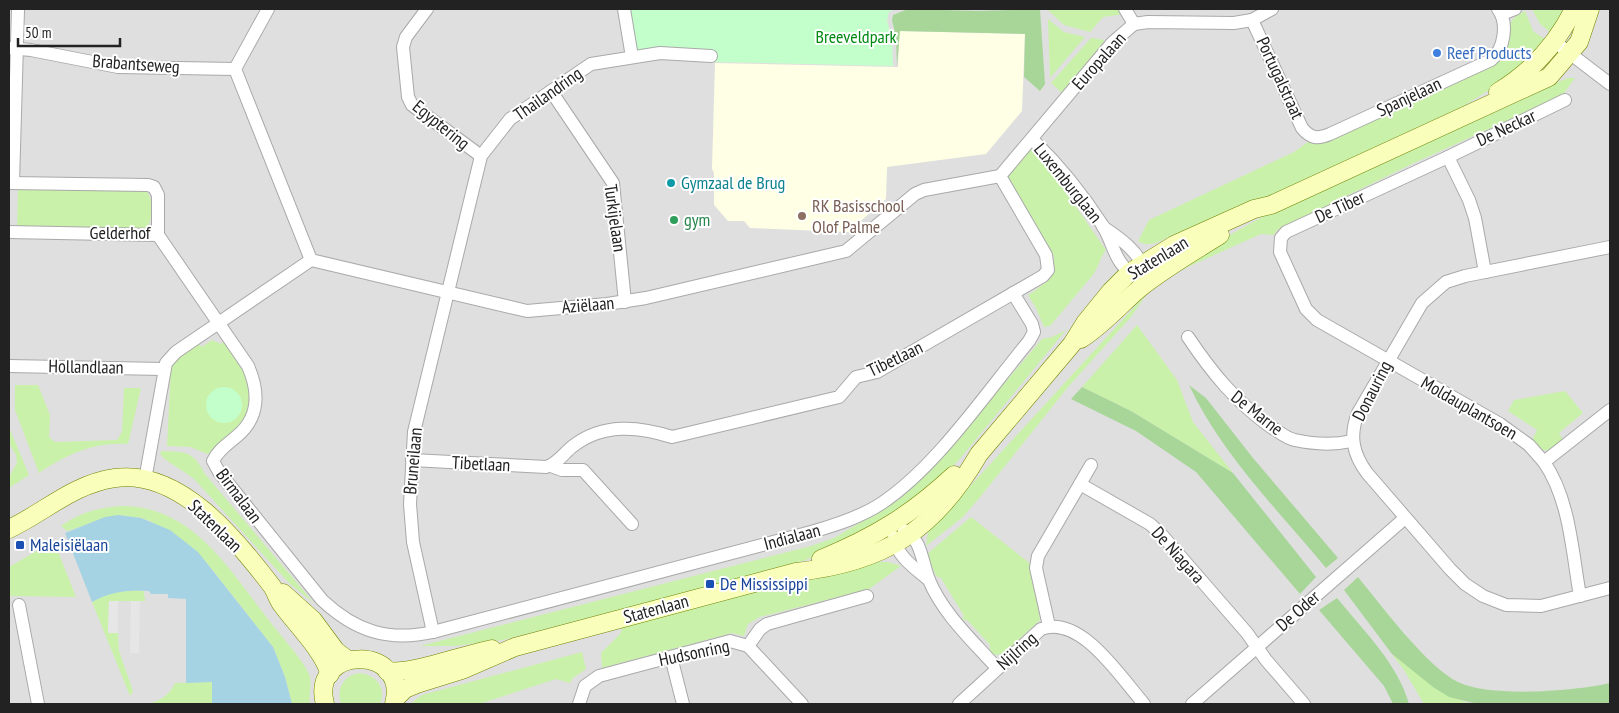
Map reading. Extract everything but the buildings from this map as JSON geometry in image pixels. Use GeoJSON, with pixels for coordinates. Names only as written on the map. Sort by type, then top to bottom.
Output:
{"type":"FeatureCollection","features":[{"type":"Feature","properties":{"kind":"main road","name":"Statenlaan"},"geometry":{"type":"LineString","coordinates":[[1454,119],[1504,88],[1536,62],[1554,42],[1574,9]]}},
{"type":"Feature","properties":{"kind":"main road","name":"Statenlaan"},"geometry":{"type":"LineString","coordinates":[[796,572],[893,524],[925,502],[979,454],[1072,344],[1090,316],[1136,268],[1174,245],[1254,209],[1270,205],[1549,77],[1579,42],[1590,9]]}},
{"type":"Feature","properties":{"kind":"main road","name":"Statenlaan"},"geometry":{"type":"LineString","coordinates":[[1072,344],[1093,331],[1120,304],[1149,281],[1220,234],[1257,216],[1270,205]]}},
{"type":"Feature","properties":{"kind":"main road","name":"Statenlaan"},"geometry":{"type":"LineString","coordinates":[[395,701],[411,687],[462,670],[515,647],[796,572],[814,570],[868,556],[895,545],[912,534],[932,516],[969,470],[979,454]]}},
{"type":"Feature","properties":{"kind":"main road","name":"Statenlaan"},"geometry":{"type":"LineString","coordinates":[[9,529],[71,492],[93,483],[117,478],[145,480],[163,485],[190,499],[221,526],[273,587],[280,603],[323,659],[330,674]]}},
{"type":"Feature","properties":{"kind":"main road","name":"Statenlaan"},"geometry":{"type":"LineString","coordinates":[[273,587],[283,593],[313,620],[336,651],[348,660]]}},
{"type":"Feature","properties":{"kind":"main road","name":"Statenlaan"},"geometry":{"type":"LineString","coordinates":[[387,671],[407,671],[476,652],[506,646],[515,647]]}},
{"type":"Feature","properties":{"kind":"main road"},"geometry":{"type":"LineString","coordinates":[[325,704],[324,685],[338,665],[348,660],[370,660],[387,671],[395,688],[395,701]]}},
{"type":"Feature","properties":{"kind":"street"},"geometry":{"type":"LineString","coordinates":[[11,183],[12,48],[18,9]]}},
{"type":"Feature","properties":{"kind":"street"},"geometry":{"type":"LineString","coordinates":[[145,480],[163,369],[176,352],[311,260],[235,68],[268,9]]}},
{"type":"Feature","properties":{"kind":"street","name":"Egyptering"},"geometry":{"type":"LineString","coordinates":[[426,9],[406,36],[403,47],[408,98],[412,105],[481,156]]}},
{"type":"Feature","properties":{"kind":"street"},"geometry":{"type":"LineString","coordinates":[[624,9],[632,57]]}},
{"type":"Feature","properties":{"kind":"street"},"geometry":{"type":"LineString","coordinates":[[1125,9],[1134,24]]}},
{"type":"Feature","properties":{"kind":"street","name":"Europalaan"},"geometry":{"type":"LineString","coordinates":[[1032,139],[1112,43],[1134,24],[1148,22],[1220,24],[1252,20],[1272,9]]}},
{"type":"Feature","properties":{"kind":"street"},"geometry":{"type":"LineString","coordinates":[[1500,11],[1515,9]]}},
{"type":"Feature","properties":{"kind":"street","name":"Spanjelaan"},"geometry":{"type":"LineString","coordinates":[[1308,136],[1322,137],[1330,134],[1491,60],[1499,54],[1501,46],[1503,26],[1500,11]]}},
{"type":"Feature","properties":{"kind":"street","name":"Portugalstraat"},"geometry":{"type":"LineString","coordinates":[[1252,20],[1302,128],[1308,136]]}},
{"type":"Feature","properties":{"kind":"street"},"geometry":{"type":"LineString","coordinates":[[1554,42],[1610,84]]}},
{"type":"Feature","properties":{"kind":"street","name":"Brabantseweg"},"geometry":{"type":"LineString","coordinates":[[12,48],[118,67],[235,68]]}},
{"type":"Feature","properties":{"kind":"street","name":"Thailandring"},"geometry":{"type":"LineString","coordinates":[[448,292],[481,156],[510,119],[591,64],[660,52],[711,56]]}},
{"type":"Feature","properties":{"kind":"street","name":"Turkijelaan"},"geometry":{"type":"LineString","coordinates":[[552,91],[613,183],[624,302]]}},
{"type":"Feature","properties":{"kind":"street","name":"De Neckar"},"geometry":{"type":"LineString","coordinates":[[1448,156],[1565,100]]}},
{"type":"Feature","properties":{"kind":"street"},"geometry":{"type":"LineString","coordinates":[[1000,176],[1032,139]]}},
{"type":"Feature","properties":{"kind":"street","name":"Luxemburglaan"},"geometry":{"type":"LineString","coordinates":[[1032,139],[1050,156],[1104,227],[1126,244],[1136,268],[1149,281]]}},
{"type":"Feature","properties":{"kind":"street"},"geometry":{"type":"LineString","coordinates":[[1448,156],[1476,218],[1485,272]]}},
{"type":"Feature","properties":{"kind":"street","name":"De Tiber"},"geometry":{"type":"LineString","coordinates":[[1387,361],[1317,320],[1306,309],[1280,252],[1281,238],[1286,232],[1448,156]]}},
{"type":"Feature","properties":{"kind":"street","name":"Aziëlaan"},"geometry":{"type":"LineString","coordinates":[[311,260],[528,311],[624,302],[846,251],[915,194],[924,190],[1000,176]]}},
{"type":"Feature","properties":{"kind":"street","name":"Tibetlaan"},"geometry":{"type":"LineString","coordinates":[[551,466],[579,441],[614,428],[653,430],[672,436],[839,397],[856,377],[877,372],[1043,276],[1048,270],[1049,264],[1046,255],[1000,176]]}},
{"type":"Feature","properties":{"kind":"street","name":"Gelderhof"},"geometry":{"type":"LineString","coordinates":[[9,232],[158,235],[158,195],[154,187],[11,183]]}},
{"type":"Feature","properties":{"kind":"street","name":"Birmalaan"},"geometry":{"type":"LineString","coordinates":[[158,235],[248,366],[254,380],[255,411],[247,426],[217,453],[214,461],[219,472],[322,600],[335,612],[355,624],[382,634],[412,636],[433,632]]}},
{"type":"Feature","properties":{"kind":"street","name":"Donauring"},"geometry":{"type":"LineString","coordinates":[[1610,248],[1485,272],[1446,282],[1432,292],[1415,312],[1358,413],[1353,425],[1352,442],[1357,460],[1405,518],[1465,584],[1492,600],[1506,605],[1530,606],[1610,588]]}},
{"type":"Feature","properties":{"kind":"street","name":"Bruneilaan"},"geometry":{"type":"LineString","coordinates":[[433,632],[413,542],[410,504],[412,460],[421,400],[448,292]]}},
{"type":"Feature","properties":{"kind":"street","name":"Indialaan"},"geometry":{"type":"LineString","coordinates":[[433,632],[836,525],[881,503],[906,484],[936,454],[1029,341],[1034,332],[1032,324],[1013,294]]}},
{"type":"Feature","properties":{"kind":"street","name":"De Marne"},"geometry":{"type":"LineString","coordinates":[[1188,337],[1226,389],[1251,412],[1279,432],[1293,440],[1336,444],[1352,442]]}},
{"type":"Feature","properties":{"kind":"street","name":"Moldauplantsoen"},"geometry":{"type":"LineString","coordinates":[[1387,361],[1508,429],[1529,445],[1544,462],[1554,477],[1561,495],[1580,596]]}},
{"type":"Feature","properties":{"kind":"street","name":"Hollandlaan"},"geometry":{"type":"LineString","coordinates":[[9,366],[163,369]]}},
{"type":"Feature","properties":{"kind":"street"},"geometry":{"type":"LineString","coordinates":[[1544,462],[1610,410]]}},
{"type":"Feature","properties":{"kind":"street","name":"Tibetlaan"},"geometry":{"type":"LineString","coordinates":[[412,460],[551,466],[562,470],[583,470],[632,524]]}},
{"type":"Feature","properties":{"kind":"street"},"geometry":{"type":"LineString","coordinates":[[1049,626],[1036,568],[1038,556],[1091,465]]}},
{"type":"Feature","properties":{"kind":"street","name":"De Niagara"},"geometry":{"type":"LineString","coordinates":[[1080,484],[1150,524],[1247,633],[1304,704]]}},
{"type":"Feature","properties":{"kind":"street","name":"De Oder"},"geometry":{"type":"LineString","coordinates":[[1192,704],[1405,518]]}},
{"type":"Feature","properties":{"kind":"street"},"geometry":{"type":"LineString","coordinates":[[893,524],[912,534],[921,553],[929,580],[954,620],[997,668]]}},
{"type":"Feature","properties":{"kind":"street"},"geometry":{"type":"LineString","coordinates":[[893,524],[895,545],[908,562],[929,580]]}},
{"type":"Feature","properties":{"kind":"street"},"geometry":{"type":"LineString","coordinates":[[748,646],[760,629],[767,624],[867,596]]}},
{"type":"Feature","properties":{"kind":"street"},"geometry":{"type":"LineString","coordinates":[[19,605],[38,704]]}},
{"type":"Feature","properties":{"kind":"street","name":"Nijlring"},"geometry":{"type":"LineString","coordinates":[[968,701],[997,668],[1041,629],[1049,626],[1060,626],[1083,636],[1144,704]]}},
{"type":"Feature","properties":{"kind":"street","name":"Hudsonring"},"geometry":{"type":"LineString","coordinates":[[579,704],[585,686],[592,680],[730,642],[748,646],[802,704]]}},
{"type":"Feature","properties":{"kind":"street"},"geometry":{"type":"LineString","coordinates":[[671,657],[683,704]]}},
{"type":"Feature","properties":{"kind":"shaded area"},"geometry":{"type":"Polygon","coordinates":[[[9,9],[1610,9],[1610,704],[9,704],[9,9]]]}},
{"type":"Feature","properties":{"kind":"shaded area"},"geometry":{"type":"Polygon","coordinates":[[[899,31],[1025,34],[1022,111],[986,154],[887,167],[886,199],[848,232],[750,228],[744,221],[728,221],[714,205],[714,173],[712,169],[715,63],[898,67],[899,31]]]}},
{"type":"Feature","properties":{"kind":"shaded area"},"geometry":{"type":"Polygon","coordinates":[[[109,601],[118,601],[118,633],[108,633],[109,601]]]}},
{"type":"Feature","properties":{"kind":"shaded area"},"geometry":{"type":"Polygon","coordinates":[[[131,601],[140,601],[139,653],[130,653],[131,601]]]}},
{"type":"Feature","properties":{"kind":"green space","name":"Breeveldpark"},"geometry":{"type":"Polygon","coordinates":[[[628,9],[896,9],[889,12],[887,21],[892,38],[893,66],[714,62],[715,52],[640,52],[637,49],[628,9]]]}},
{"type":"Feature","properties":{"kind":"green space"},"geometry":{"type":"Polygon","coordinates":[[[908,9],[978,11],[1040,9],[1045,84],[1040,91],[1024,77],[1025,34],[900,31],[897,67],[896,37],[892,20],[893,15],[908,9]]]}},
{"type":"Feature","properties":{"kind":"green space"},"geometry":{"type":"Polygon","coordinates":[[[1047,9],[1121,9],[1124,14],[1103,17],[1090,32],[1064,25],[1047,9]]]}},
{"type":"Feature","properties":{"kind":"green space"},"geometry":{"type":"Polygon","coordinates":[[[1532,9],[1564,9],[1551,33],[1540,24],[1532,9]]]}},
{"type":"Feature","properties":{"kind":"green space"},"geometry":{"type":"Polygon","coordinates":[[[1525,11],[1533,31],[1546,40],[1504,81],[1460,108],[1197,230],[1176,238],[1174,234],[1152,244],[1138,241],[1149,220],[1294,152],[1308,142],[1322,143],[1496,63],[1502,57],[1505,50],[1511,22],[1525,11]]]}},
{"type":"Feature","properties":{"kind":"green space"},"geometry":{"type":"Polygon","coordinates":[[[1048,19],[1064,32],[1085,37],[1050,78],[1048,19]]]}},
{"type":"Feature","properties":{"kind":"green space"},"geometry":{"type":"Polygon","coordinates":[[[1091,38],[1105,40],[1062,93],[1051,83],[1091,38]]]}},
{"type":"Feature","properties":{"kind":"green space"},"geometry":{"type":"Polygon","coordinates":[[[1568,78],[1575,78],[1562,96],[1414,163],[1277,230],[1274,235],[1261,234],[1181,270],[1224,238],[1279,208],[1521,97],[1568,78]]]}},
{"type":"Feature","properties":{"kind":"green space"},"geometry":{"type":"Polygon","coordinates":[[[1031,149],[1058,181],[1106,250],[1092,276],[1050,326],[1044,327],[1028,295],[1039,288],[1047,279],[1053,269],[1054,256],[1006,176],[1031,149]]]}},
{"type":"Feature","properties":{"kind":"green space"},"geometry":{"type":"Polygon","coordinates":[[[18,189],[146,191],[149,194],[152,209],[147,228],[143,229],[17,227],[18,189]]]}},
{"type":"Feature","properties":{"kind":"green space"},"geometry":{"type":"Polygon","coordinates":[[[1148,292],[1131,317],[1068,387],[963,517],[926,546],[928,532],[1148,292]]]}},
{"type":"Feature","properties":{"kind":"green space"},"geometry":{"type":"Polygon","coordinates":[[[1137,325],[1177,380],[1193,422],[1233,473],[1131,411],[1082,387],[1137,325]]]}},
{"type":"Feature","properties":{"kind":"green space"},"geometry":{"type":"Polygon","coordinates":[[[1066,330],[959,460],[924,494],[844,545],[792,565],[503,640],[454,646],[420,646],[811,546],[834,538],[898,500],[937,462],[1042,339],[1052,337],[1066,330]]]}},
{"type":"Feature","properties":{"kind":"green space"},"geometry":{"type":"Polygon","coordinates":[[[212,340],[221,344],[225,341],[245,375],[250,397],[249,408],[244,420],[235,432],[208,454],[190,447],[167,446],[171,366],[177,359],[199,344],[202,347],[212,340]]]}},
{"type":"Feature","properties":{"kind":"green space"},"geometry":{"type":"Polygon","coordinates":[[[15,385],[38,385],[50,415],[49,437],[55,442],[117,440],[122,432],[124,388],[141,388],[128,444],[92,447],[70,455],[39,473],[15,410],[15,385]]]}},
{"type":"Feature","properties":{"kind":"green space"},"geometry":{"type":"Polygon","coordinates":[[[1189,385],[1206,398],[1253,458],[1338,558],[1326,568],[1234,458],[1217,435],[1189,385]]]}},
{"type":"Feature","properties":{"kind":"green space"},"geometry":{"type":"Polygon","coordinates":[[[224,387],[231,388],[237,392],[241,398],[241,412],[237,418],[231,422],[224,423],[217,422],[211,418],[207,412],[206,405],[207,398],[211,392],[217,388],[224,387]]]}},
{"type":"Feature","properties":{"kind":"green space"},"geometry":{"type":"Polygon","coordinates":[[[1082,387],[1131,411],[1233,473],[1316,577],[1300,594],[1196,472],[1136,431],[1071,399],[1082,387]]]}},
{"type":"Feature","properties":{"kind":"green space"},"geometry":{"type":"Polygon","coordinates":[[[1565,391],[1583,413],[1559,433],[1564,441],[1550,451],[1543,450],[1532,440],[1537,430],[1508,411],[1514,400],[1565,391]]]}},
{"type":"Feature","properties":{"kind":"green space"},"geometry":{"type":"Polygon","coordinates":[[[9,427],[29,475],[9,488],[9,477],[17,463],[16,455],[9,443],[9,427]]]}},
{"type":"Feature","properties":{"kind":"green space"},"geometry":{"type":"Polygon","coordinates":[[[162,451],[188,454],[197,461],[205,474],[314,603],[289,583],[195,480],[162,456],[160,453],[162,451]]]}},
{"type":"Feature","properties":{"kind":"green space"},"geometry":{"type":"Polygon","coordinates":[[[120,506],[145,508],[168,516],[188,528],[206,543],[223,561],[306,668],[311,681],[310,704],[292,704],[285,677],[273,647],[207,563],[150,521],[118,515],[67,531],[61,526],[89,512],[120,506]]]}},
{"type":"Feature","properties":{"kind":"green space"},"geometry":{"type":"Polygon","coordinates":[[[971,517],[1032,565],[1040,620],[1003,654],[995,655],[990,651],[990,645],[967,620],[962,620],[964,616],[941,578],[936,576],[927,554],[971,517]]]}},
{"type":"Feature","properties":{"kind":"green space"},"geometry":{"type":"Polygon","coordinates":[[[52,542],[55,544],[76,597],[9,596],[9,567],[52,542]]]}},
{"type":"Feature","properties":{"kind":"green space"},"geometry":{"type":"Polygon","coordinates":[[[876,562],[888,562],[901,566],[869,589],[760,617],[748,624],[744,636],[732,633],[602,668],[601,653],[620,634],[624,624],[876,562]]]}},
{"type":"Feature","properties":{"kind":"green space"},"geometry":{"type":"Polygon","coordinates":[[[1358,577],[1419,650],[1458,682],[1473,687],[1511,691],[1555,690],[1610,683],[1610,704],[1478,704],[1449,697],[1433,687],[1392,654],[1344,590],[1358,577]]]}},
{"type":"Feature","properties":{"kind":"green space"},"geometry":{"type":"Polygon","coordinates":[[[129,590],[144,591],[145,601],[109,601],[108,633],[118,633],[119,651],[133,691],[130,696],[92,602],[104,595],[129,590]]]}},
{"type":"Feature","properties":{"kind":"green space"},"geometry":{"type":"Polygon","coordinates":[[[1337,598],[1388,661],[1404,689],[1409,704],[1393,704],[1384,686],[1319,610],[1337,598]]]}},
{"type":"Feature","properties":{"kind":"green space"},"geometry":{"type":"Polygon","coordinates":[[[582,652],[586,669],[573,678],[570,683],[556,679],[479,704],[410,704],[422,695],[582,652]]]}},
{"type":"Feature","properties":{"kind":"green space"},"geometry":{"type":"Polygon","coordinates":[[[1392,654],[1464,702],[1478,704],[1424,704],[1392,654]]]}},
{"type":"Feature","properties":{"kind":"green space"},"geometry":{"type":"Polygon","coordinates":[[[359,673],[370,676],[378,682],[382,692],[380,704],[341,704],[339,693],[342,684],[349,677],[359,673]]]}},
{"type":"Feature","properties":{"kind":"green space"},"geometry":{"type":"Polygon","coordinates":[[[212,682],[212,704],[148,704],[164,696],[175,683],[212,682]]]}},
{"type":"Feature","properties":{"kind":"water"},"geometry":{"type":"Polygon","coordinates":[[[118,515],[141,518],[170,530],[198,552],[273,647],[285,677],[292,704],[212,704],[212,682],[186,683],[186,599],[168,598],[168,594],[151,594],[149,591],[134,590],[113,594],[92,602],[65,533],[105,517],[118,515]]]}},
{"type":"Feature","properties":{"kind":"place","name":"Reef Products"},"geometry":{"type":"Point","coordinates":[1437,53]}},
{"type":"Feature","properties":{"kind":"place","name":"Gymzaal de Brug"},"geometry":{"type":"Point","coordinates":[671,183]}},
{"type":"Feature","properties":{"kind":"place","name":"RK Basisschool Olof Palme"},"geometry":{"type":"Point","coordinates":[802,216]}},
{"type":"Feature","properties":{"kind":"place","name":"gym"},"geometry":{"type":"Point","coordinates":[674,220]}},
{"type":"Feature","properties":{"kind":"place","name":"Maleisiëlaan"},"geometry":{"type":"Point","coordinates":[20,545]}},
{"type":"Feature","properties":{"kind":"place","name":"De Mississippi"},"geometry":{"type":"Point","coordinates":[710,584]}}]}
